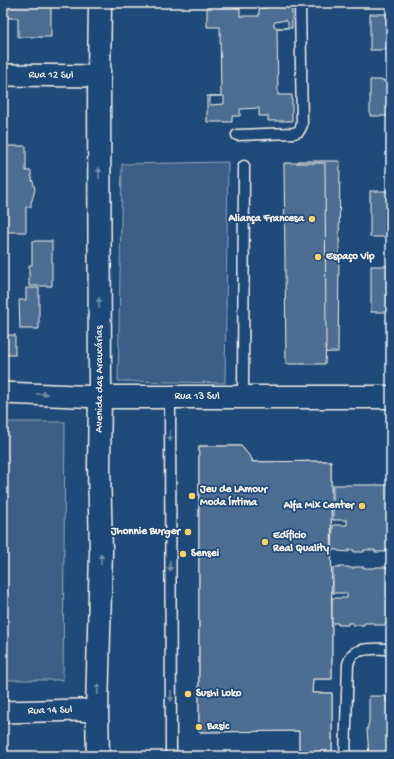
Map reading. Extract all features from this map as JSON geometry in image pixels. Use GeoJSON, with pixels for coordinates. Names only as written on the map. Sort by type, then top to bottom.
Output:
{"type":"FeatureCollection","features":[{"type":"Feature","properties":{"kind":"main road","name":"Avenida das Araucárias"},"geometry":{"type":"LineString","coordinates":[[98,756],[97,712],[101,551],[99,466],[98,76],[100,3]]}},
{"type":"Feature","properties":{"kind":"main road","name":"Rua 13 Sul"},"geometry":{"type":"LineString","coordinates":[[100,397],[391,397]]}},
{"type":"Feature","properties":{"kind":"street","name":"Rua 12 Sul"},"geometry":{"type":"LineString","coordinates":[[3,75],[98,76]]}},
{"type":"Feature","properties":{"kind":"street","name":"Rua 13 Sul"},"geometry":{"type":"LineString","coordinates":[[3,393],[100,397]]}},
{"type":"Feature","properties":{"kind":"street","name":"Rua 14 Sul"},"geometry":{"type":"LineString","coordinates":[[3,712],[81,710],[97,712]]}},
{"type":"Feature","properties":{"kind":"lane"},"geometry":{"type":"LineString","coordinates":[[237,135],[294,133],[299,131],[302,124],[300,3]]}},
{"type":"Feature","properties":{"kind":"lane"},"geometry":{"type":"LineString","coordinates":[[243,397],[244,166]]}},
{"type":"Feature","properties":{"kind":"lane"},"geometry":{"type":"LineString","coordinates":[[170,397],[171,756]]}},
{"type":"Feature","properties":{"kind":"lane"},"geometry":{"type":"LineString","coordinates":[[345,756],[348,664],[351,656],[357,652],[372,649],[391,649]]}},
{"type":"Feature","properties":{"kind":"shaded area"},"geometry":{"type":"Polygon","coordinates":[[[228,162],[225,383],[118,381],[122,164],[228,162]]]}},
{"type":"Feature","properties":{"kind":"shaded area"},"geometry":{"type":"Polygon","coordinates":[[[3,422],[65,422],[63,680],[3,680],[3,422]]]}},
{"type":"Feature","properties":{"kind":"building"},"geometry":{"type":"Polygon","coordinates":[[[3,3],[51,3],[51,37],[18,37],[18,18],[5,18],[5,37],[3,37],[3,3]]]}},
{"type":"Feature","properties":{"kind":"building"},"geometry":{"type":"Polygon","coordinates":[[[207,3],[231,3],[231,7],[240,8],[240,16],[259,16],[259,8],[267,8],[267,3],[292,3],[292,28],[286,28],[288,23],[286,20],[275,22],[274,26],[278,28],[278,95],[292,95],[292,121],[268,121],[268,116],[259,116],[259,108],[240,109],[240,116],[232,116],[232,122],[207,122],[207,96],[210,96],[210,105],[224,104],[224,96],[221,96],[220,27],[207,27],[207,3]]]}},
{"type":"Feature","properties":{"kind":"building"},"geometry":{"type":"Polygon","coordinates":[[[370,14],[391,14],[391,48],[385,48],[385,50],[370,50],[370,14]]]}},
{"type":"Feature","properties":{"kind":"building"},"geometry":{"type":"Polygon","coordinates":[[[370,80],[384,80],[384,82],[391,83],[391,116],[370,116],[370,80]]]}},
{"type":"Feature","properties":{"kind":"building"},"geometry":{"type":"Polygon","coordinates":[[[3,146],[26,146],[26,171],[31,171],[35,189],[31,207],[26,207],[26,232],[3,232],[3,146]]]}},
{"type":"Feature","properties":{"kind":"building","name":"Espaço Vip"},"geometry":{"type":"Polygon","coordinates":[[[298,161],[340,161],[338,352],[297,353],[298,161]]]}},
{"type":"Feature","properties":{"kind":"building","name":"Espaço Vip"},"geometry":{"type":"Polygon","coordinates":[[[284,163],[325,163],[325,364],[286,364],[284,163]]]}},
{"type":"Feature","properties":{"kind":"building"},"geometry":{"type":"Polygon","coordinates":[[[370,191],[391,191],[391,237],[370,237],[370,191]]]}},
{"type":"Feature","properties":{"kind":"building"},"geometry":{"type":"Polygon","coordinates":[[[32,241],[52,241],[52,286],[29,286],[29,265],[32,265],[32,241]]]}},
{"type":"Feature","properties":{"kind":"building"},"geometry":{"type":"Polygon","coordinates":[[[371,266],[391,266],[391,312],[371,312],[371,266]]]}},
{"type":"Feature","properties":{"kind":"building"},"geometry":{"type":"Polygon","coordinates":[[[26,288],[39,288],[39,329],[20,329],[19,300],[26,300],[26,288]]]}},
{"type":"Feature","properties":{"kind":"building"},"geometry":{"type":"Polygon","coordinates":[[[3,335],[15,335],[15,355],[3,355],[3,335]]]}},
{"type":"Feature","properties":{"kind":"building","name":"Edíficio Real Quality"},"geometry":{"type":"Polygon","coordinates":[[[199,446],[241,446],[252,459],[252,462],[331,461],[332,679],[313,679],[312,693],[332,693],[332,756],[299,756],[299,731],[199,732],[199,446]],[[255,534],[255,554],[273,554],[273,534],[255,534]],[[273,575],[255,576],[256,596],[273,596],[273,575]]]}},
{"type":"Feature","properties":{"kind":"building","name":"Edíficio Real Quality"},"geometry":{"type":"Polygon","coordinates":[[[199,446],[241,446],[252,459],[252,462],[331,461],[332,679],[313,679],[312,693],[332,693],[332,756],[299,756],[299,731],[199,732],[199,446]]]}},
{"type":"Feature","properties":{"kind":"building","name":"Alfa Mix Center"},"geometry":{"type":"Polygon","coordinates":[[[333,485],[391,485],[391,551],[386,550],[386,552],[375,552],[375,550],[364,550],[364,552],[354,552],[354,550],[348,550],[349,552],[332,550],[333,525],[347,525],[347,520],[333,520],[333,485]]]}},
{"type":"Feature","properties":{"kind":"building"},"geometry":{"type":"Polygon","coordinates":[[[333,568],[391,568],[391,623],[385,623],[385,625],[364,623],[364,625],[353,625],[353,623],[348,623],[348,625],[338,625],[338,623],[332,623],[332,598],[347,598],[347,593],[333,593],[333,568]]]}},
{"type":"Feature","properties":{"kind":"building"},"geometry":{"type":"Polygon","coordinates":[[[369,696],[386,696],[386,701],[391,701],[391,756],[369,756],[367,729],[369,722],[369,696]]]}},
{"type":"Feature","properties":{"kind":"place","name":"Aliança Francesa"},"geometry":{"type":"Point","coordinates":[312,219]}},
{"type":"Feature","properties":{"kind":"place","name":"Espaço Vip"},"geometry":{"type":"Point","coordinates":[318,257]}},
{"type":"Feature","properties":{"kind":"place","name":"Jeu de LAmour Moda Íntima"},"geometry":{"type":"Point","coordinates":[192,496]}},
{"type":"Feature","properties":{"kind":"place","name":"Alfa Mix Center"},"geometry":{"type":"Point","coordinates":[362,506]}},
{"type":"Feature","properties":{"kind":"place","name":"Jhonnie Burger"},"geometry":{"type":"Point","coordinates":[188,532]}},
{"type":"Feature","properties":{"kind":"place","name":"Edíficio Real Quality"},"geometry":{"type":"Point","coordinates":[265,542]}},
{"type":"Feature","properties":{"kind":"place","name":"Sensei"},"geometry":{"type":"Point","coordinates":[183,554]}},
{"type":"Feature","properties":{"kind":"place","name":"Sushi Loko"},"geometry":{"type":"Point","coordinates":[188,694]}},
{"type":"Feature","properties":{"kind":"place","name":"Basic"},"geometry":{"type":"Point","coordinates":[199,727]}}]}
